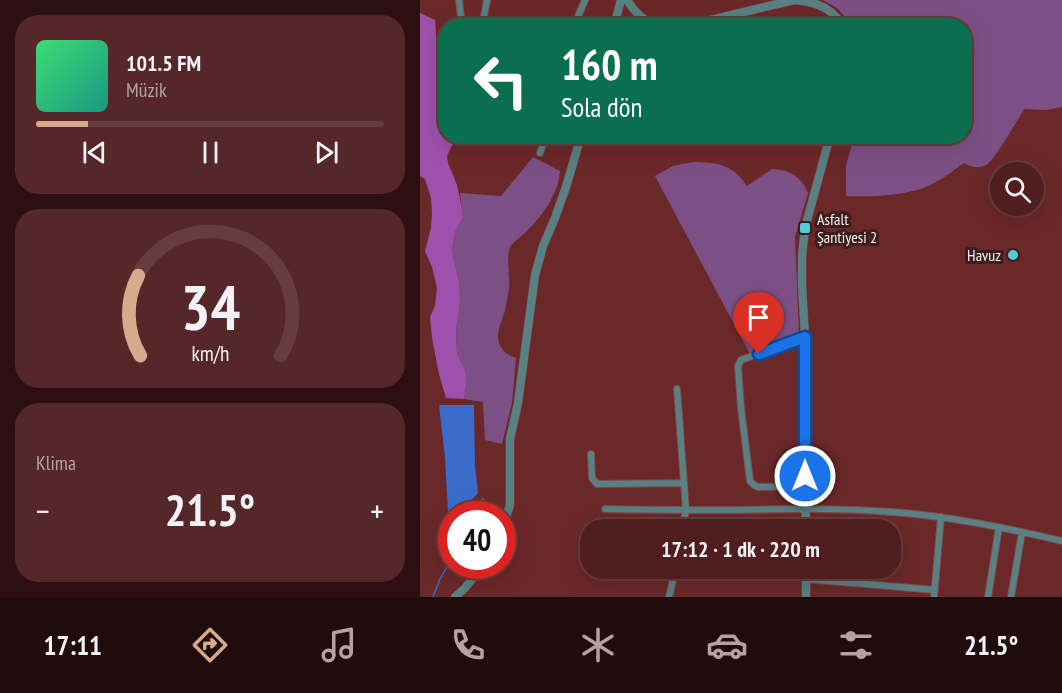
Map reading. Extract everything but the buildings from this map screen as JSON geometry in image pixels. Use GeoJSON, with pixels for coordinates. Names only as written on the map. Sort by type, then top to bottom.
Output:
{"type":"FeatureCollection","features":[{"type":"Feature","properties":{"kind":"street"},"geometry":{"type":"LineString","coordinates":[[460,0],[461,18]]}},
{"type":"Feature","properties":{"kind":"street"},"geometry":{"type":"LineString","coordinates":[[484,18],[487,0]]}},
{"type":"Feature","properties":{"kind":"street"},"geometry":{"type":"LineString","coordinates":[[577,18],[585,0]]}},
{"type":"Feature","properties":{"kind":"street"},"geometry":{"type":"LineString","coordinates":[[616,18],[621,0]]}},
{"type":"Feature","properties":{"kind":"street"},"geometry":{"type":"LineString","coordinates":[[627,0],[641,18]]}},
{"type":"Feature","properties":{"kind":"street"},"geometry":{"type":"LineString","coordinates":[[719,18],[794,0],[808,1],[823,6],[836,18]]}},
{"type":"Feature","properties":{"kind":"street"},"geometry":{"type":"LineString","coordinates":[[540,153],[543,144]]}},
{"type":"Feature","properties":{"kind":"street"},"geometry":{"type":"LineString","coordinates":[[510,501],[510,439],[518,403],[535,275],[577,144]]}},
{"type":"Feature","properties":{"kind":"street"},"geometry":{"type":"LineString","coordinates":[[807,519],[802,256],[805,228],[828,144]]}},
{"type":"Feature","properties":{"kind":"street"},"geometry":{"type":"LineString","coordinates":[[805,337],[741,360],[738,366],[750,481],[758,487],[805,486]]}},
{"type":"Feature","properties":{"kind":"street"},"geometry":{"type":"LineString","coordinates":[[677,389],[686,510],[684,519]]}},
{"type":"Feature","properties":{"kind":"street"},"geometry":{"type":"LineString","coordinates":[[591,454],[591,478],[597,484],[684,483]]}},
{"type":"Feature","properties":{"kind":"street"},"geometry":{"type":"LineString","coordinates":[[605,509],[807,509],[891,512],[941,517],[1062,541]]}},
{"type":"Feature","properties":{"kind":"street"},"geometry":{"type":"LineString","coordinates":[[840,579],[935,593],[941,517]]}},
{"type":"Feature","properties":{"kind":"street"},"geometry":{"type":"LineString","coordinates":[[988,597],[999,527]]}},
{"type":"Feature","properties":{"kind":"street"},"geometry":{"type":"LineString","coordinates":[[1011,597],[1022,532]]}},
{"type":"Feature","properties":{"kind":"street"},"geometry":{"type":"LineString","coordinates":[[455,597],[472,579]]}},
{"type":"Feature","properties":{"kind":"street"},"geometry":{"type":"LineString","coordinates":[[669,597],[673,579]]}},
{"type":"Feature","properties":{"kind":"street"},"geometry":{"type":"LineString","coordinates":[[806,579],[806,597]]}},
{"type":"Feature","properties":{"kind":"shaded area"},"geometry":{"type":"Polygon","coordinates":[[[823,0],[1062,0],[1062,107],[1046,110],[1024,109],[1006,140],[986,165],[975,167],[964,163],[927,187],[904,193],[846,196],[846,166],[852,144],[972,144],[972,18],[846,18],[837,8],[823,0]]]}},
{"type":"Feature","properties":{"kind":"shaded area"},"geometry":{"type":"Polygon","coordinates":[[[420,13],[435,20],[438,64],[438,144],[453,144],[447,156],[457,185],[463,217],[455,232],[452,251],[459,282],[460,300],[456,332],[457,354],[465,369],[467,380],[464,399],[446,398],[439,374],[430,317],[435,306],[437,288],[425,251],[431,228],[431,198],[425,179],[420,176],[420,13]]]}},
{"type":"Feature","properties":{"kind":"shaded area"},"geometry":{"type":"Polygon","coordinates":[[[533,157],[560,171],[553,196],[544,211],[509,250],[509,288],[498,339],[504,351],[516,358],[512,403],[502,444],[485,440],[483,402],[464,399],[467,381],[465,369],[457,354],[456,332],[460,300],[459,282],[452,251],[455,232],[463,217],[460,193],[501,196],[533,157]]]}},
{"type":"Feature","properties":{"kind":"shaded area"},"geometry":{"type":"Polygon","coordinates":[[[693,162],[717,164],[731,169],[747,186],[772,169],[784,170],[802,182],[808,193],[795,237],[799,335],[750,354],[655,176],[673,166],[693,162]]]}},
{"type":"Feature","properties":{"kind":"water"},"geometry":{"type":"Polygon","coordinates":[[[439,405],[474,405],[478,493],[471,501],[447,501],[439,405]]]}},
{"type":"Feature","properties":{"kind":"waterway"},"geometry":{"type":"LineString","coordinates":[[433,597],[440,579]]}},
{"type":"Feature","properties":{"kind":"place","name":"Asfalt Şantiyesi 2"},"geometry":{"type":"Point","coordinates":[805,228]}},
{"type":"Feature","properties":{"kind":"place","name":"Havuz"},"geometry":{"type":"Point","coordinates":[1013,255]}},
{"type":"Feature","properties":{"kind":"route"},"geometry":{"type":"LineString","coordinates":[[759,354],[805,337],[805,476]]}}]}
